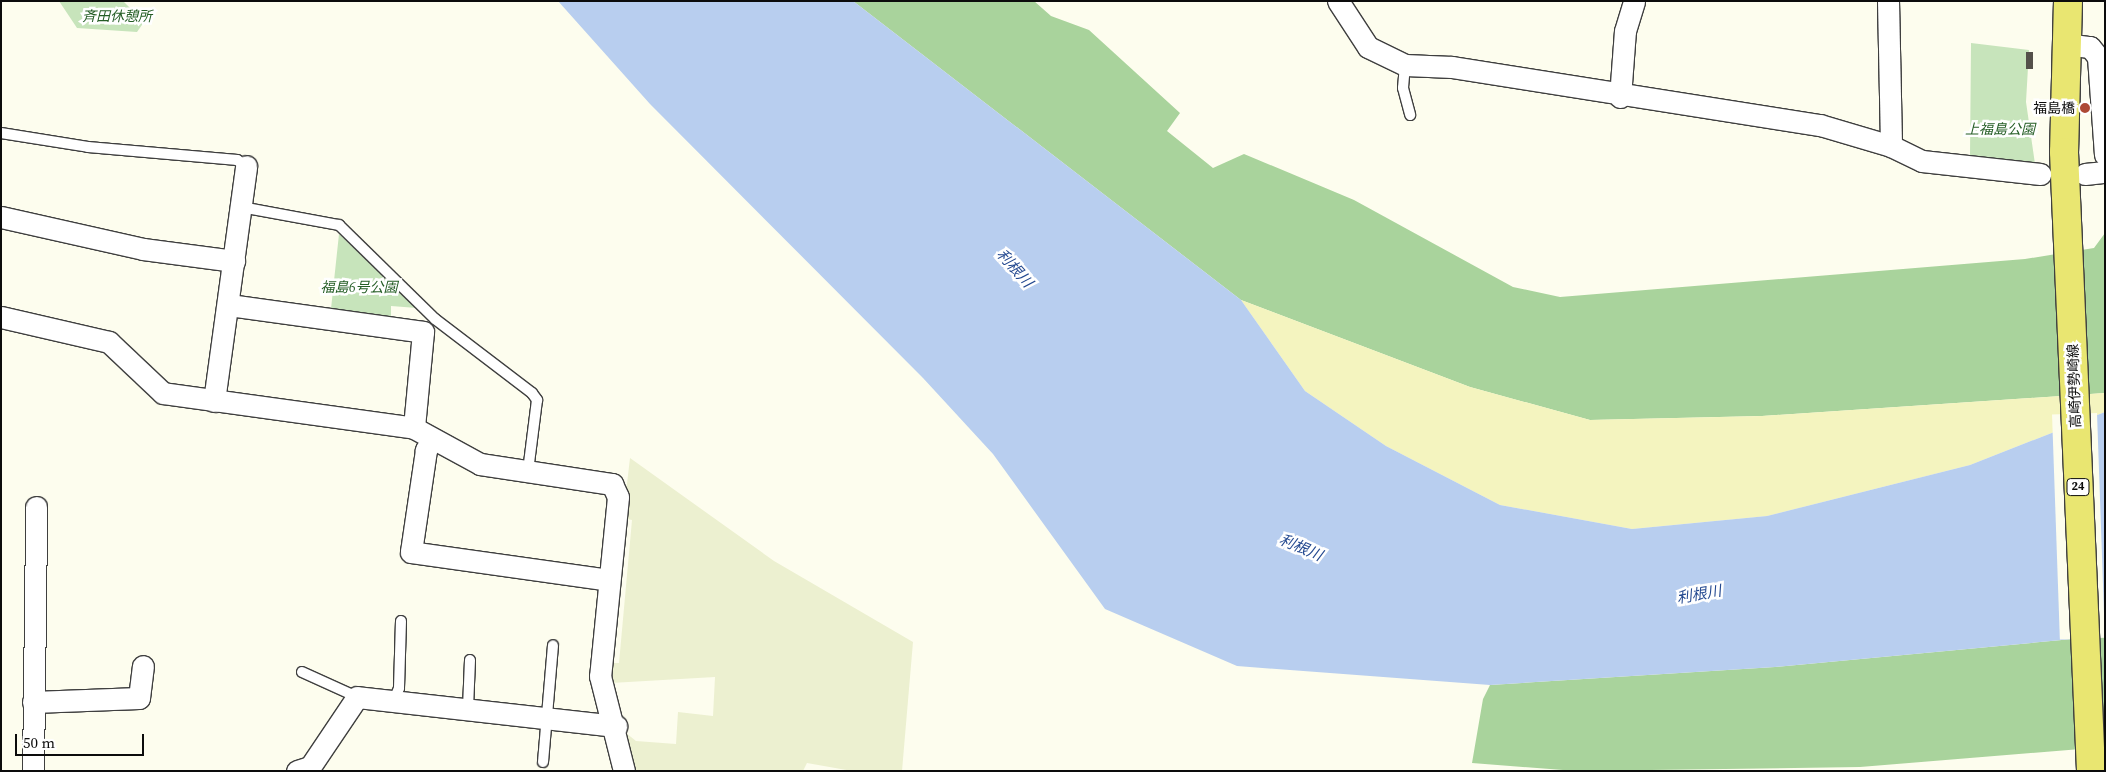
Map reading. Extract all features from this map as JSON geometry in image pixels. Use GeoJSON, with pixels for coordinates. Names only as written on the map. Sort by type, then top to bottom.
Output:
{"type":"FeatureCollection","features":[{"type":"Feature","properties":{"kind":"main road","name":"高崎伊勢崎線"},"geometry":{"type":"LineString","coordinates":[[2068,1],[2065,44],[2066,203],[2091,771]]}},
{"type":"Feature","properties":{"kind":"street"},"geometry":{"type":"LineString","coordinates":[[1338,1],[1368,47],[1405,66],[1452,68],[1620,97],[1820,125],[1891,146],[1922,161],[2040,174]]}},
{"type":"Feature","properties":{"kind":"street"},"geometry":{"type":"LineString","coordinates":[[1620,97],[1625,31],[1634,1]]}},
{"type":"Feature","properties":{"kind":"street"},"geometry":{"type":"LineString","coordinates":[[1888,1],[1891,146]]}},
{"type":"Feature","properties":{"kind":"street"},"geometry":{"type":"LineString","coordinates":[[2065,44],[2090,46],[2098,57],[2105,156]]}},
{"type":"Feature","properties":{"kind":"street"},"geometry":{"type":"LineString","coordinates":[[214,401],[229,305],[246,166]]}},
{"type":"Feature","properties":{"kind":"street"},"geometry":{"type":"LineString","coordinates":[[1,217],[143,249],[234,261]]}},
{"type":"Feature","properties":{"kind":"street"},"geometry":{"type":"LineString","coordinates":[[229,305],[430,325],[414,428]]}},
{"type":"Feature","properties":{"kind":"street"},"geometry":{"type":"LineString","coordinates":[[1,317],[109,342],[163,394],[414,428],[480,464],[605,481],[616,489],[610,580],[600,676],[616,726],[624,771]]}},
{"type":"Feature","properties":{"kind":"street"},"geometry":{"type":"LineString","coordinates":[[432,439],[426,450],[411,552],[610,580]]}},
{"type":"Feature","properties":{"kind":"street"},"geometry":{"type":"LineString","coordinates":[[32,771],[36,507]]}},
{"type":"Feature","properties":{"kind":"street"},"geometry":{"type":"LineString","coordinates":[[33,702],[139,698],[143,666]]}},
{"type":"Feature","properties":{"kind":"street"},"geometry":{"type":"LineString","coordinates":[[298,771],[310,767],[357,697],[616,726]]}},
{"type":"Feature","properties":{"kind":"lane"},"geometry":{"type":"LineString","coordinates":[[1405,66],[1403,88],[1410,115]]}},
{"type":"Feature","properties":{"kind":"lane"},"geometry":{"type":"LineString","coordinates":[[1,132],[88,147],[237,160],[246,166]]}},
{"type":"Feature","properties":{"kind":"lane"},"geometry":{"type":"LineString","coordinates":[[241,207],[339,225],[430,325],[536,400],[528,471]]}},
{"type":"Feature","properties":{"kind":"lane"},"geometry":{"type":"LineString","coordinates":[[394,700],[399,688],[401,621]]}},
{"type":"Feature","properties":{"kind":"lane"},"geometry":{"type":"LineString","coordinates":[[543,762],[545,718],[553,645]]}},
{"type":"Feature","properties":{"kind":"lane"},"geometry":{"type":"LineString","coordinates":[[468,708],[470,660]]}},
{"type":"Feature","properties":{"kind":"lane"},"geometry":{"type":"LineString","coordinates":[[302,672],[357,697]]}},
{"type":"Feature","properties":{"kind":"shaded area"},"geometry":{"type":"Polygon","coordinates":[[[853,1],[1034,1],[1051,16],[1089,30],[1180,113],[1167,131],[1213,168],[1244,154],[1354,200],[1513,287],[1560,297],[2025,259],[2094,248],[2105,233],[2105,393],[1762,416],[1590,420],[1470,387],[1241,300],[853,1]]]}},
{"type":"Feature","properties":{"kind":"shaded area"},"geometry":{"type":"Polygon","coordinates":[[[630,458],[774,561],[913,642],[902,771],[852,771],[807,763],[803,771],[632,771],[626,733],[636,741],[676,744],[678,712],[713,716],[715,677],[611,683],[609,663],[619,663],[632,520],[623,518],[630,458]]]}},
{"type":"Feature","properties":{"kind":"shaded area"},"geometry":{"type":"Polygon","coordinates":[[[2105,636],[2105,747],[1860,767],[1576,771],[1472,763],[1483,699],[1490,685],[1775,667],[2105,636]]]}},
{"type":"Feature","properties":{"kind":"green space","name":"斉田休憩所"},"geometry":{"type":"Polygon","coordinates":[[[59,1],[123,1],[144,22],[137,32],[77,28],[59,1]]]}},
{"type":"Feature","properties":{"kind":"green space","name":"上福島公園"},"geometry":{"type":"Polygon","coordinates":[[[1971,43],[2029,50],[2026,102],[2035,164],[1970,155],[1971,43]]]}},
{"type":"Feature","properties":{"kind":"green space","name":"福島6号公園"},"geometry":{"type":"Polygon","coordinates":[[[339,234],[417,308],[391,306],[391,317],[331,309],[339,234]]]}},
{"type":"Feature","properties":{"kind":"sand"},"geometry":{"type":"Polygon","coordinates":[[[1241,300],[1470,387],[1590,420],[1762,416],[2105,393],[2105,412],[1970,465],[1767,516],[1632,529],[1500,505],[1386,446],[1305,391],[1241,300]]]}},
{"type":"Feature","properties":{"kind":"water","name":"利根川"},"geometry":{"type":"Polygon","coordinates":[[[558,1],[853,1],[1241,300],[1305,391],[1386,446],[1500,505],[1632,529],[1767,516],[1970,465],[2105,412],[2105,636],[1775,667],[1490,685],[1237,666],[1105,609],[993,454],[923,378],[650,104],[558,1]]]}},
{"type":"Feature","properties":{"kind":"pier"},"geometry":{"type":"Polygon","coordinates":[[[2097,413],[2105,638],[2060,639],[2052,415],[2097,413]]]}},
{"type":"Feature","properties":{"kind":"building"},"geometry":{"type":"Polygon","coordinates":[[[2026,52],[2033,52],[2033,69],[2026,69],[2026,52]]]}},
{"type":"Feature","properties":{"kind":"place","name":"福島橋"},"geometry":{"type":"Point","coordinates":[2085,108]}}]}
